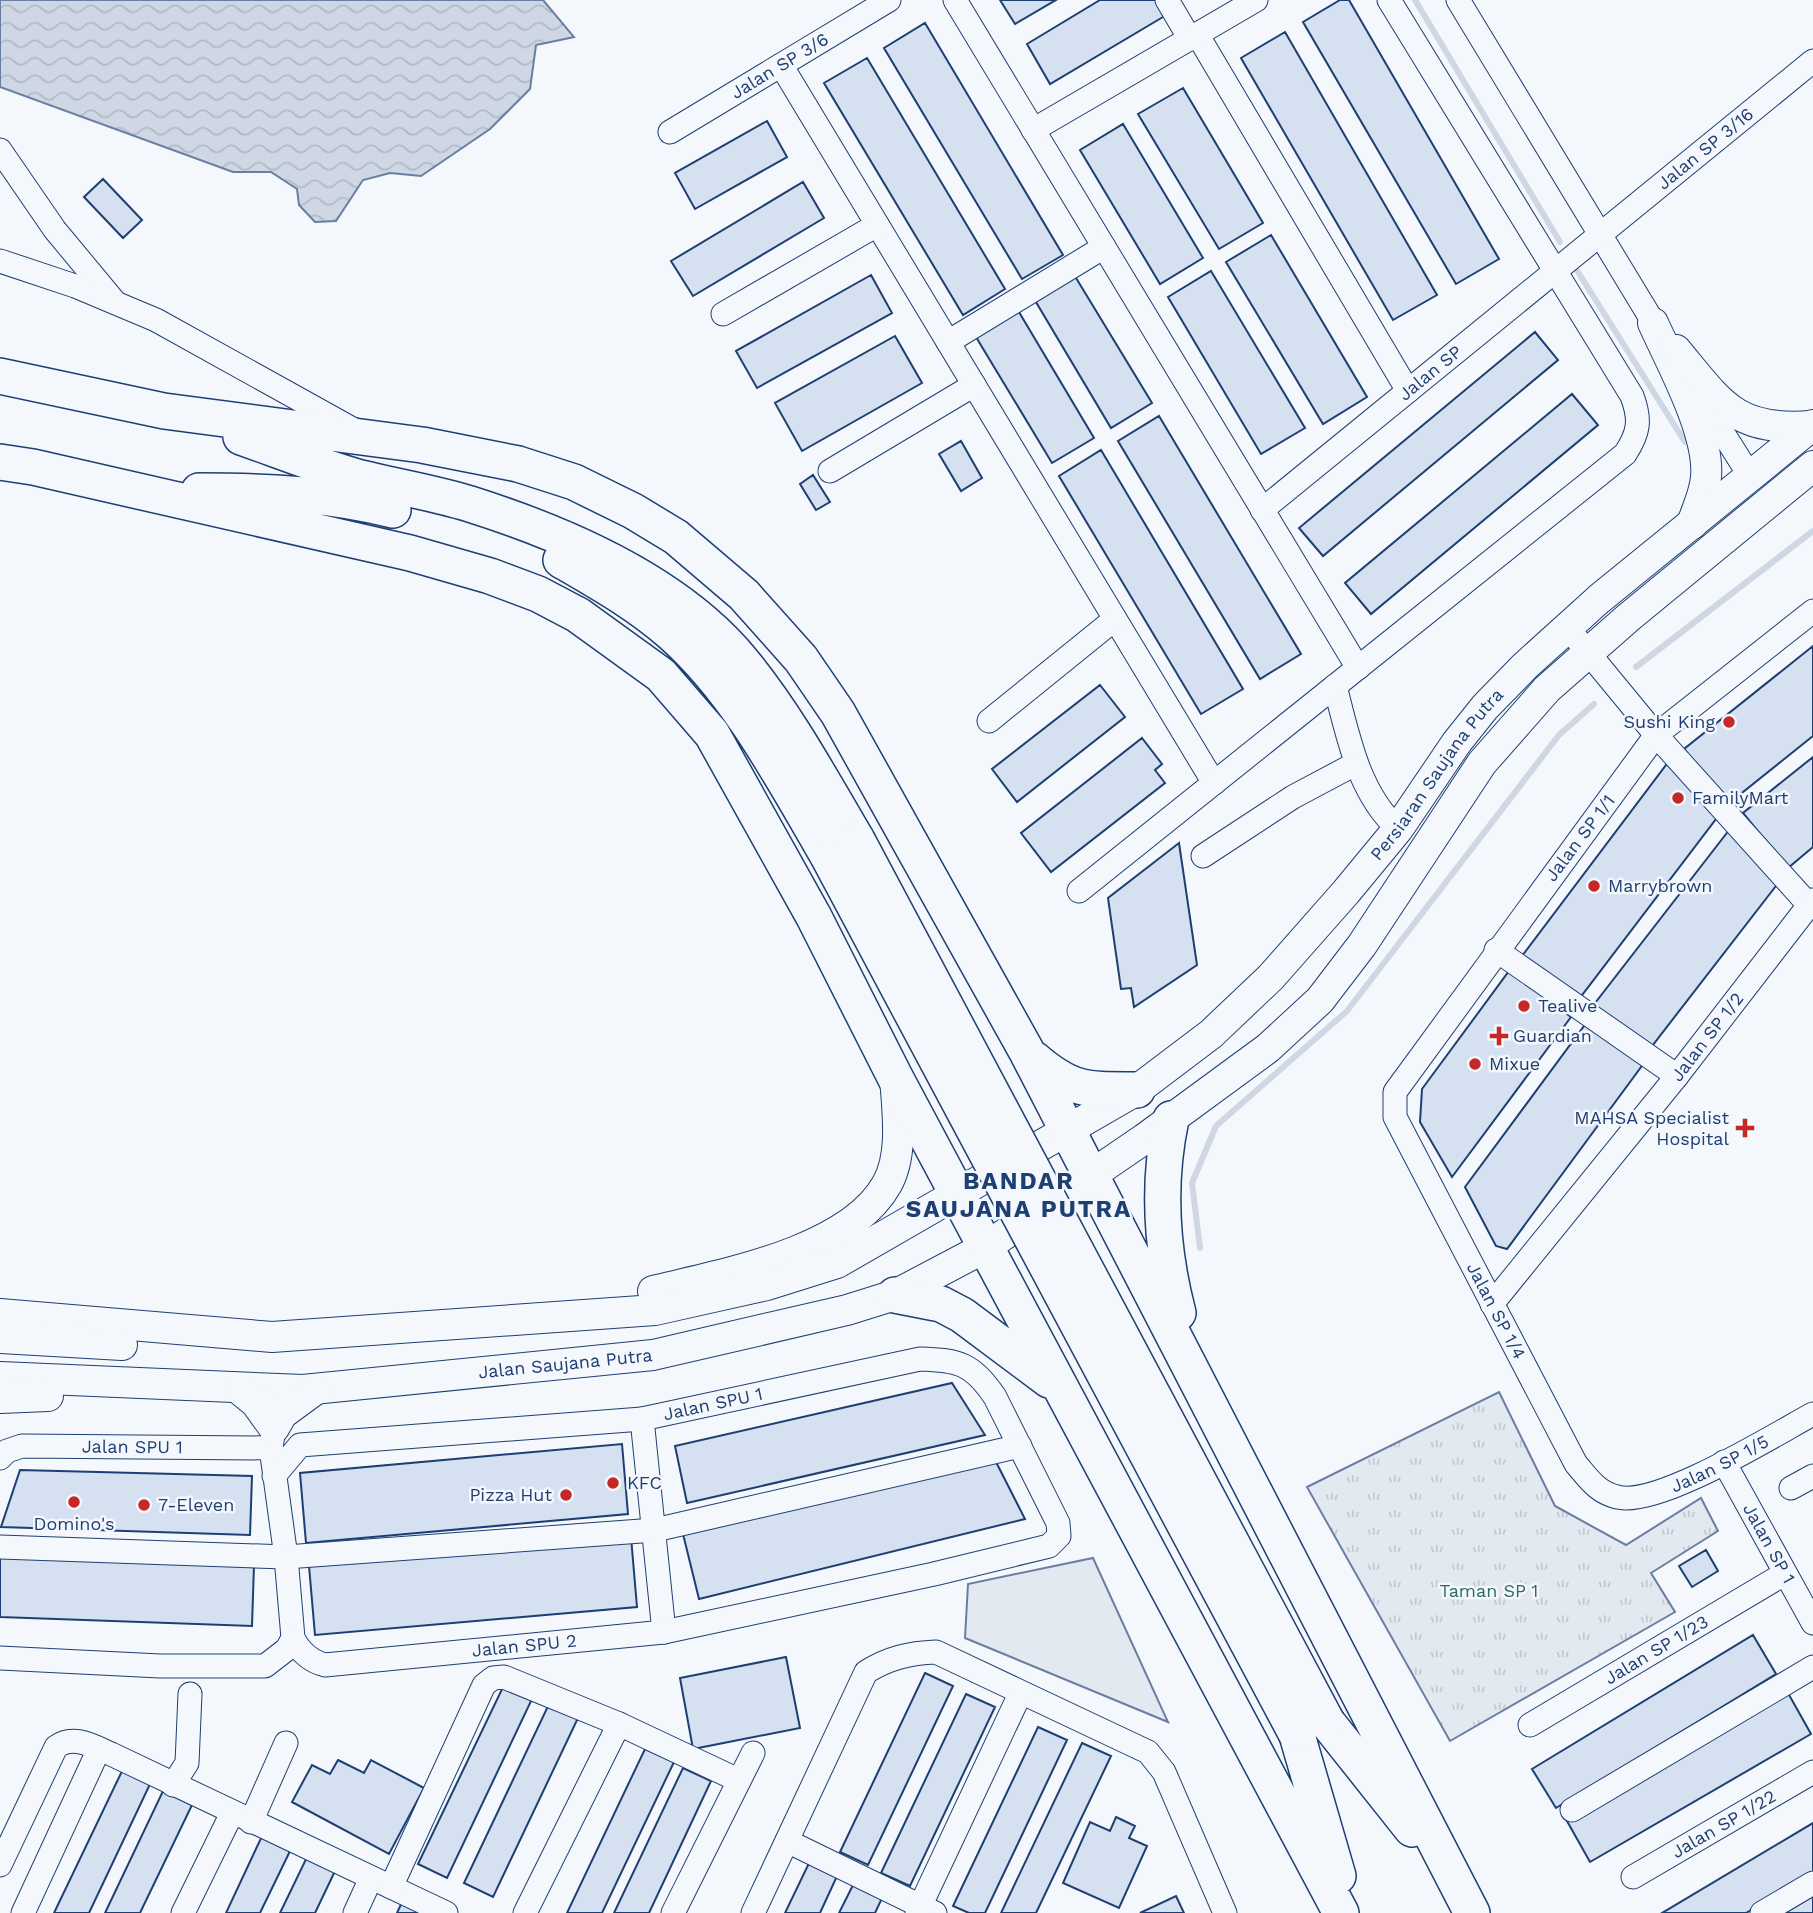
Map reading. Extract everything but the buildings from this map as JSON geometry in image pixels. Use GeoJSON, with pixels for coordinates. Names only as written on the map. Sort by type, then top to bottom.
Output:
{"type":"FeatureCollection","features":[{"type":"Feature","properties":{"kind":"highway"},"geometry":{"type":"LineString","coordinates":[[0,376],[164,411],[371,439],[518,464],[574,482],[633,510],[676,537],[744,595],[801,659],[838,713],[1027,1052],[1466,1902]]}},
{"type":"Feature","properties":{"kind":"highway"},"geometry":{"type":"LineString","coordinates":[[164,411],[360,477],[468,503],[569,539],[634,573],[691,614],[741,660],[792,730],[842,848],[1312,1728],[1466,1902]]}},
{"type":"Feature","properties":{"kind":"highway"},"geometry":{"type":"LineString","coordinates":[[0,462],[410,553],[490,576],[538,594],[615,639],[661,675],[712,734],[814,917],[895,1077],[1341,1913]]}},
{"type":"Feature","properties":{"kind":"highway"},"geometry":{"type":"LineString","coordinates":[[140,491],[276,491],[350,499],[459,526],[550,554],[615,592],[672,634],[715,682],[842,848]]}},
{"type":"Feature","properties":{"kind":"highway"},"geometry":{"type":"LineString","coordinates":[[1027,1052],[1051,1073],[1076,1087],[1137,1090]]}},
{"type":"Feature","properties":{"kind":"highway"},"geometry":{"type":"LineString","coordinates":[[1171,1119],[1162,1161],[1161,1193],[1169,1277],[1192,1367]]}},
{"type":"Feature","properties":{"kind":"highway"},"geometry":{"type":"LineString","coordinates":[[895,1295],[941,1304],[962,1315],[1003,1342],[1063,1391]]}},
{"type":"Feature","properties":{"kind":"highway"},"geometry":{"type":"LineString","coordinates":[[1312,1728],[1348,1913]]}},
{"type":"Feature","properties":{"kind":"main road"},"geometry":{"type":"LineString","coordinates":[[1653,323],[1728,410],[1745,420],[1767,426],[1812,426]]}},
{"type":"Feature","properties":{"kind":"main road"},"geometry":{"type":"LineString","coordinates":[[1653,323],[1692,409],[1705,458],[1706,477],[1692,524]]}},
{"type":"Feature","properties":{"kind":"main road","name":"Persiaran Saujana Putra"},"geometry":{"type":"LineString","coordinates":[[1068,1130],[1137,1090],[1211,1034],[1271,976],[1398,829],[1457,742],[1485,707],[1567,627],[1812,426]]}},
{"type":"Feature","properties":{"kind":"main road","name":"Persiaran Saujana Putra"},"geometry":{"type":"LineString","coordinates":[[1091,1175],[1268,1048],[1320,1000],[1362,945],[1482,763],[1547,689],[1813,466]]}},
{"type":"Feature","properties":{"kind":"main road"},"geometry":{"type":"LineString","coordinates":[[596,1316],[625,1297],[794,1252],[843,1230],[871,1207],[888,1182],[897,1136],[895,1077]]}},
{"type":"Feature","properties":{"kind":"main road"},"geometry":{"type":"LineString","coordinates":[[0,1314],[271,1337],[656,1310],[767,1285],[837,1263],[1068,1130]]}},
{"type":"Feature","properties":{"kind":"main road","name":"Jalan Saujana Putra"},"geometry":{"type":"LineString","coordinates":[[0,1377],[227,1389],[316,1389],[653,1355],[847,1310],[895,1295],[986,1247],[1091,1175]]}},
{"type":"Feature","properties":{"kind":"main road"},"geometry":{"type":"LineString","coordinates":[[0,1338],[221,1349],[271,1337]]}},
{"type":"Feature","properties":{"kind":"main road"},"geometry":{"type":"LineString","coordinates":[[0,1398],[227,1389],[256,1403],[273,1436]]}},
{"type":"Feature","properties":{"kind":"main road"},"geometry":{"type":"LineString","coordinates":[[273,1436],[282,1414],[316,1389]]}},
{"type":"Feature","properties":{"kind":"street","name":"Jalan SP 3/6"},"geometry":{"type":"LineString","coordinates":[[670,132],[890,0]]}},
{"type":"Feature","properties":{"kind":"street"},"geometry":{"type":"LineString","coordinates":[[955,0],[1358,668]]}},
{"type":"Feature","properties":{"kind":"street"},"geometry":{"type":"LineString","coordinates":[[1167,0],[1194,36],[1408,391]]}},
{"type":"Feature","properties":{"kind":"street"},"geometry":{"type":"LineString","coordinates":[[1033,130],[1256,0]]}},
{"type":"Feature","properties":{"kind":"street"},"geometry":{"type":"LineString","coordinates":[[1079,891],[1625,454],[1638,430],[1639,414],[1632,396],[1389,0]]}},
{"type":"Feature","properties":{"kind":"street"},"geometry":{"type":"LineString","coordinates":[[1458,0],[1653,323],[1750,476]]}},
{"type":"Feature","properties":{"kind":"street","name":"Jalan SP 3/16"},"geometry":{"type":"LineString","coordinates":[[1599,234],[1813,61]]}},
{"type":"Feature","properties":{"kind":"street"},"geometry":{"type":"LineString","coordinates":[[781,65],[1214,783]]}},
{"type":"Feature","properties":{"kind":"street"},"geometry":{"type":"LineString","coordinates":[[0,150],[55,230],[117,304]]}},
{"type":"Feature","properties":{"kind":"street"},"geometry":{"type":"LineString","coordinates":[[723,314],[877,225]]}},
{"type":"Feature","properties":{"kind":"street","name":"Jalan SP"},"geometry":{"type":"LineString","coordinates":[[1262,510],[1599,234]]}},
{"type":"Feature","properties":{"kind":"street"},"geometry":{"type":"LineString","coordinates":[[948,342],[1104,247]]}},
{"type":"Feature","properties":{"kind":"street"},"geometry":{"type":"LineString","coordinates":[[0,261],[156,320],[278,385],[371,439]]}},
{"type":"Feature","properties":{"kind":"street"},"geometry":{"type":"LineString","coordinates":[[830,471],[974,385]]}},
{"type":"Feature","properties":{"kind":"street","name":"Jalan SP 1/1"},"geometry":{"type":"LineString","coordinates":[[1393,1105],[1395,1092],[1496,950],[1656,735],[1813,611]]}},
{"type":"Feature","properties":{"kind":"street"},"geometry":{"type":"LineString","coordinates":[[989,721],[1115,619]]}},
{"type":"Feature","properties":{"kind":"street"},"geometry":{"type":"LineString","coordinates":[[1567,627],[1656,735],[1810,902]]}},
{"type":"Feature","properties":{"kind":"street"},"geometry":{"type":"LineString","coordinates":[[1335,686],[1355,764],[1385,817],[1398,829]]}},
{"type":"Feature","properties":{"kind":"street"},"geometry":{"type":"LineString","coordinates":[[1203,856],[1293,797],[1355,764]]}},
{"type":"Feature","properties":{"kind":"street","name":"Jalan SP 1/2"},"geometry":{"type":"LineString","coordinates":[[1492,1304],[1677,1076],[1810,902]]}},
{"type":"Feature","properties":{"kind":"street"},"geometry":{"type":"LineString","coordinates":[[1496,950],[1677,1076]]}},
{"type":"Feature","properties":{"kind":"street","name":"Jalan SP 1/4"},"geometry":{"type":"LineString","coordinates":[[1393,1105],[1395,1117],[1576,1464],[1598,1490],[1619,1498]]}},
{"type":"Feature","properties":{"kind":"street","name":"Jalan SPU 1"},"geometry":{"type":"LineString","coordinates":[[300,1445],[642,1419],[920,1359],[947,1359],[965,1365],[982,1377],[1058,1523],[1059,1536]]}},
{"type":"Feature","properties":{"kind":"street","name":"Jalan SP 1/5"},"geometry":{"type":"LineString","coordinates":[[1619,1498],[1663,1491],[1813,1414]]}},
{"type":"Feature","properties":{"kind":"street"},"geometry":{"type":"LineString","coordinates":[[642,1419],[664,1632]]}},
{"type":"Feature","properties":{"kind":"street"},"geometry":{"type":"LineString","coordinates":[[0,1658],[160,1666],[265,1666],[287,1649],[293,1638],[275,1476],[273,1436],[300,1445],[275,1476]]}},
{"type":"Feature","properties":{"kind":"street","name":"Jalan SPU 1"},"geometry":{"type":"LineString","coordinates":[[0,1458],[6,1451],[22,1446],[273,1436]]}},
{"type":"Feature","properties":{"kind":"street"},"geometry":{"type":"LineString","coordinates":[[0,1547],[286,1557],[655,1530],[1020,1446]]}},
{"type":"Feature","properties":{"kind":"street","name":"Jalan SP 1"},"geometry":{"type":"LineString","coordinates":[[1724,1462],[1813,1623]]}},
{"type":"Feature","properties":{"kind":"street"},"geometry":{"type":"LineString","coordinates":[[1791,1488],[1813,1476]]}},
{"type":"Feature","properties":{"kind":"street","name":"Jalan SPU 2"},"geometry":{"type":"LineString","coordinates":[[293,1638],[308,1657],[325,1665],[664,1632],[934,1574],[1049,1546],[1059,1536]]}},
{"type":"Feature","properties":{"kind":"street","name":"Jalan SP 1/23"},"geometry":{"type":"LineString","coordinates":[[1530,1725],[1784,1574]]}},
{"type":"Feature","properties":{"kind":"street"},"geometry":{"type":"LineString","coordinates":[[753,1913],[866,1672],[884,1661],[909,1653],[936,1651],[1020,1694],[1148,1752],[1158,1762],[1225,1913]]}},
{"type":"Feature","properties":{"kind":"street"},"geometry":{"type":"LineString","coordinates":[[1572,1810],[1813,1667]]}},
{"type":"Feature","properties":{"kind":"street","name":"Jalan SPU 2"},"geometry":{"type":"LineString","coordinates":[[381,1883],[484,1685],[493,1678],[505,1677],[619,1724],[738,1780]]}},
{"type":"Feature","properties":{"kind":"street"},"geometry":{"type":"LineString","coordinates":[[173,1785],[187,1763],[190,1694]]}},
{"type":"Feature","properties":{"kind":"street"},"geometry":{"type":"LineString","coordinates":[[787,1841],[924,1911],[1020,1694]]}},
{"type":"Feature","properties":{"kind":"street"},"geometry":{"type":"LineString","coordinates":[[526,1913],[619,1724]]}},
{"type":"Feature","properties":{"kind":"street"},"geometry":{"type":"LineString","coordinates":[[0,1865],[56,1747],[64,1741],[73,1740],[99,1749],[446,1913]]}},
{"type":"Feature","properties":{"kind":"street"},"geometry":{"type":"LineString","coordinates":[[183,1913],[286,1743]]}},
{"type":"Feature","properties":{"kind":"street"},"geometry":{"type":"LineString","coordinates":[[23,1913],[99,1749]]}},
{"type":"Feature","properties":{"kind":"street"},"geometry":{"type":"LineString","coordinates":[[673,1913],[752,1753]]}},
{"type":"Feature","properties":{"kind":"street","name":"Jalan SP 1/22"},"geometry":{"type":"LineString","coordinates":[[1633,1877],[1813,1772]]}},
{"type":"Feature","properties":{"kind":"street"},"geometry":{"type":"LineString","coordinates":[[1762,1913],[1813,1882]]}},
{"type":"Feature","properties":{"kind":"street"},"geometry":{"type":"LineString","coordinates":[[355,1913],[381,1883]]}},
{"type":"Feature","properties":{"kind":"green space","name":"Taman SP 1"},"geometry":{"type":"Polygon","coordinates":[[[1499,1392],[1555,1506],[1626,1545],[1701,1498],[1718,1531],[1651,1573],[1675,1612],[1450,1741],[1307,1487],[1499,1392]]]}},
{"type":"Feature","properties":{"kind":"green space"},"geometry":{"type":"Polygon","coordinates":[[[1093,1558],[1168,1722],[965,1638],[968,1584],[1093,1558]]]}},
{"type":"Feature","properties":{"kind":"water"},"geometry":{"type":"Polygon","coordinates":[[[0,0],[543,0],[574,37],[536,45],[530,89],[490,129],[421,176],[390,173],[363,180],[336,221],[315,222],[299,205],[297,189],[271,172],[233,172],[0,87],[0,0]]]}},
{"type":"Feature","properties":{"kind":"waterway"},"geometry":{"type":"LineString","coordinates":[[1415,0],[1560,242]]}},
{"type":"Feature","properties":{"kind":"waterway"},"geometry":{"type":"LineString","coordinates":[[1578,272],[1685,442]]}},
{"type":"Feature","properties":{"kind":"waterway"},"geometry":{"type":"LineString","coordinates":[[1636,667],[1813,531]]}},
{"type":"Feature","properties":{"kind":"waterway"},"geometry":{"type":"LineString","coordinates":[[1200,1248],[1192,1183],[1216,1126],[1347,1011],[1559,735],[1594,704]]}},
{"type":"Feature","properties":{"kind":"place","name":"Sushi King"},"geometry":{"type":"Point","coordinates":[1729,722]}},
{"type":"Feature","properties":{"kind":"place","name":"FamilyMart"},"geometry":{"type":"Point","coordinates":[1678,798]}},
{"type":"Feature","properties":{"kind":"place","name":"Marrybrown"},"geometry":{"type":"Point","coordinates":[1594,886]}},
{"type":"Feature","properties":{"kind":"place","name":"Tealive"},"geometry":{"type":"Point","coordinates":[1524,1006]}},
{"type":"Feature","properties":{"kind":"place","name":"Guardian"},"geometry":{"type":"Point","coordinates":[1499,1036]}},
{"type":"Feature","properties":{"kind":"place","name":"Mixue"},"geometry":{"type":"Point","coordinates":[1475,1064]}},
{"type":"Feature","properties":{"kind":"place","name":"MAHSA Specialist Hospital"},"geometry":{"type":"Point","coordinates":[1745,1128]}},
{"type":"Feature","properties":{"kind":"place","name":"KFC"},"geometry":{"type":"Point","coordinates":[613,1483]}},
{"type":"Feature","properties":{"kind":"place","name":"Pizza Hut"},"geometry":{"type":"Point","coordinates":[566,1495]}},
{"type":"Feature","properties":{"kind":"place","name":"Domino's"},"geometry":{"type":"Point","coordinates":[74,1502]}},
{"type":"Feature","properties":{"kind":"place","name":"7-Eleven"},"geometry":{"type":"Point","coordinates":[144,1505]}},
{"type":"Feature","properties":{"kind":"district","name":"BANDAR SAUJANA PUTRA"},"geometry":{"type":"Point","coordinates":[1019,1195]}}]}
